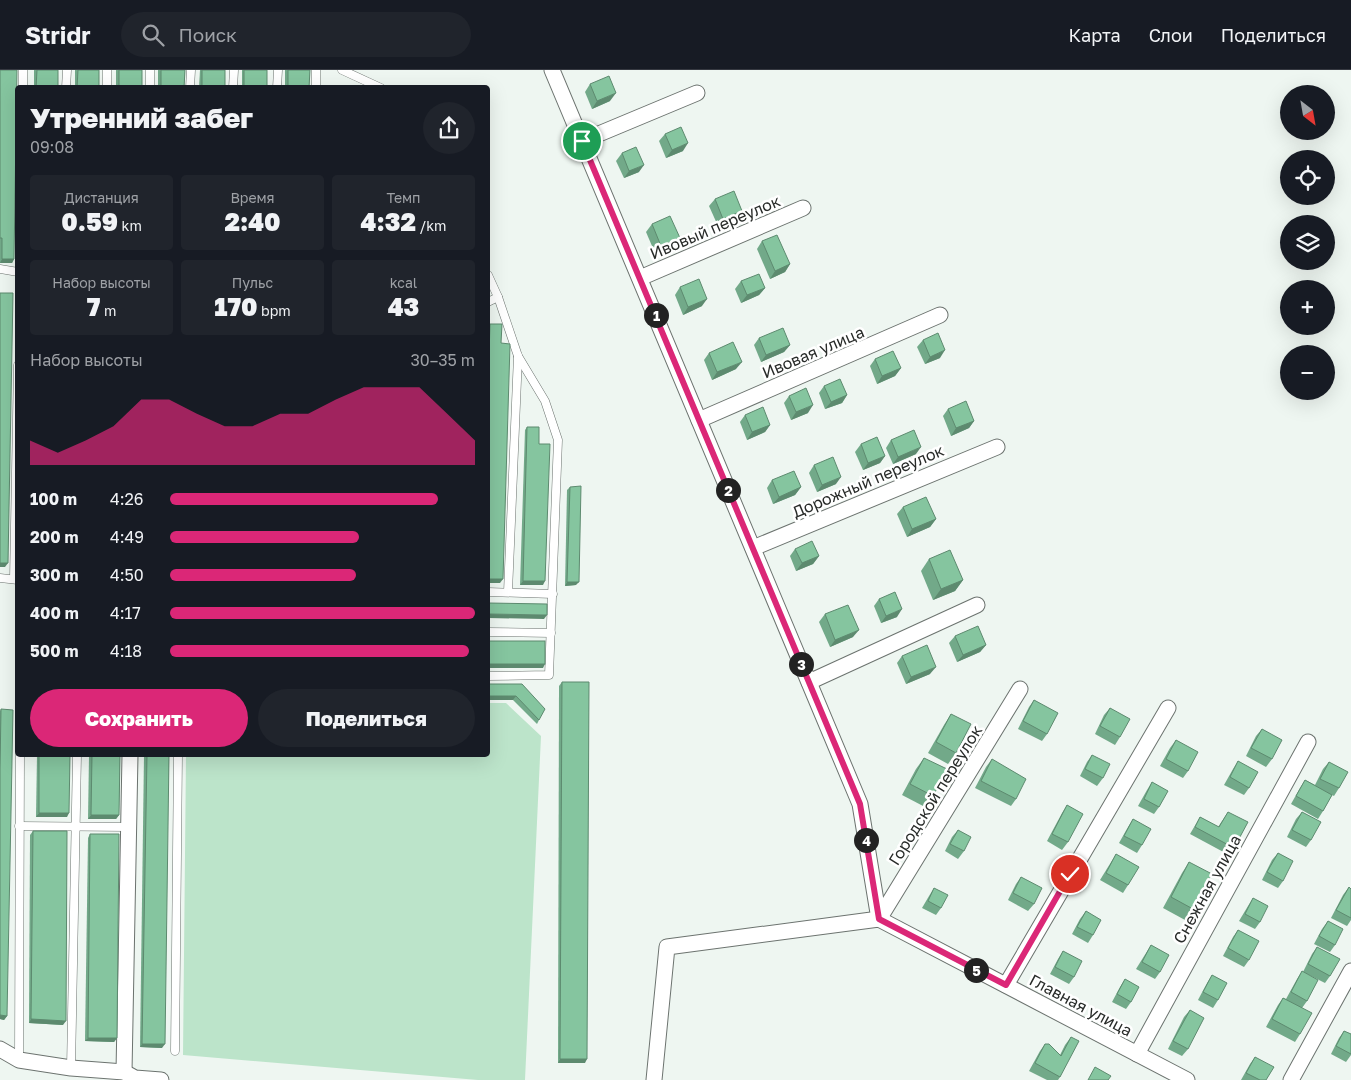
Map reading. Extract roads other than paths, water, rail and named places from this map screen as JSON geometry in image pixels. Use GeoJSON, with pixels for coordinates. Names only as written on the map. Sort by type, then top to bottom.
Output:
{"type":"FeatureCollection","features":[{"type":"Feature","properties":{"kind":"street"},"geometry":{"type":"LineString","coordinates":[[552,70],[860,804],[879,919],[667,947],[654,1080]]}},
{"type":"Feature","properties":{"kind":"street"},"geometry":{"type":"LineString","coordinates":[[582,141],[696,93]]}},
{"type":"Feature","properties":{"kind":"street","name":"Ивовый переулок"},"geometry":{"type":"LineString","coordinates":[[640,278],[803,208]]}},
{"type":"Feature","properties":{"kind":"street","name":"Ивовая улица"},"geometry":{"type":"LineString","coordinates":[[699,420],[940,316]]}},
{"type":"Feature","properties":{"kind":"street","name":"Дорожный переулок"},"geometry":{"type":"LineString","coordinates":[[753,548],[997,447]]}},
{"type":"Feature","properties":{"kind":"street"},"geometry":{"type":"LineString","coordinates":[[809,682],[978,605]]}},
{"type":"Feature","properties":{"kind":"street","name":"Городской переулок"},"geometry":{"type":"LineString","coordinates":[[879,919],[1020,689]]}},
{"type":"Feature","properties":{"kind":"street"},"geometry":{"type":"LineString","coordinates":[[1006,985],[1168,708]]}},
{"type":"Feature","properties":{"kind":"street","name":"Снежная улица"},"geometry":{"type":"LineString","coordinates":[[1136,1054],[1308,742]]}},
{"type":"Feature","properties":{"kind":"street"},"geometry":{"type":"LineString","coordinates":[[130,757],[128,827],[132,1077]]}},
{"type":"Feature","properties":{"kind":"street","name":"Главная улица"},"geometry":{"type":"LineString","coordinates":[[879,919],[1187,1080]]}},
{"type":"Feature","properties":{"kind":"street"},"geometry":{"type":"LineString","coordinates":[[1291,1080],[1351,971]]}},
{"type":"Feature","properties":{"kind":"street"},"geometry":{"type":"LineString","coordinates":[[0,1049],[19,1060],[161,1080]]}},
{"type":"Feature","properties":{"kind":"lane"},"geometry":{"type":"LineString","coordinates":[[23,70],[23,85]]}},
{"type":"Feature","properties":{"kind":"lane"},"geometry":{"type":"LineString","coordinates":[[66,70],[66,85]]}},
{"type":"Feature","properties":{"kind":"lane"},"geometry":{"type":"LineString","coordinates":[[107,70],[107,85]]}},
{"type":"Feature","properties":{"kind":"lane"},"geometry":{"type":"LineString","coordinates":[[150,70],[150,85]]}},
{"type":"Feature","properties":{"kind":"lane"},"geometry":{"type":"LineString","coordinates":[[190,85],[191,70]]}},
{"type":"Feature","properties":{"kind":"lane"},"geometry":{"type":"LineString","coordinates":[[233,85],[234,70]]}},
{"type":"Feature","properties":{"kind":"lane"},"geometry":{"type":"LineString","coordinates":[[277,85],[278,70]]}},
{"type":"Feature","properties":{"kind":"lane"},"geometry":{"type":"LineString","coordinates":[[316,70],[316,85]]}},
{"type":"Feature","properties":{"kind":"lane"},"geometry":{"type":"LineString","coordinates":[[342,70],[375,85]]}},
{"type":"Feature","properties":{"kind":"lane"},"geometry":{"type":"LineString","coordinates":[[358,78],[358,85]]}},
{"type":"Feature","properties":{"kind":"lane"},"geometry":{"type":"LineString","coordinates":[[0,268],[15,271]]}},
{"type":"Feature","properties":{"kind":"lane"},"geometry":{"type":"LineString","coordinates":[[490,279],[518,356],[545,401],[558,440],[549,676],[490,676]]}},
{"type":"Feature","properties":{"kind":"lane"},"geometry":{"type":"LineString","coordinates":[[490,301],[498,297]]}},
{"type":"Feature","properties":{"kind":"lane"},"geometry":{"type":"LineString","coordinates":[[508,592],[518,356]]}},
{"type":"Feature","properties":{"kind":"lane"},"geometry":{"type":"LineString","coordinates":[[0,578],[15,580]]}},
{"type":"Feature","properties":{"kind":"lane"},"geometry":{"type":"LineString","coordinates":[[490,592],[553,594]]}},
{"type":"Feature","properties":{"kind":"lane"},"geometry":{"type":"LineString","coordinates":[[490,632],[551,633]]}},
{"type":"Feature","properties":{"kind":"lane"},"geometry":{"type":"LineString","coordinates":[[19,1060],[20,757]]}},
{"type":"Feature","properties":{"kind":"lane"},"geometry":{"type":"LineString","coordinates":[[71,1068],[77,757]]}},
{"type":"Feature","properties":{"kind":"lane"},"geometry":{"type":"LineString","coordinates":[[175,1051],[178,757]]}},
{"type":"Feature","properties":{"kind":"lane"},"geometry":{"type":"LineString","coordinates":[[19,826],[76,825],[128,827]]}}]}
